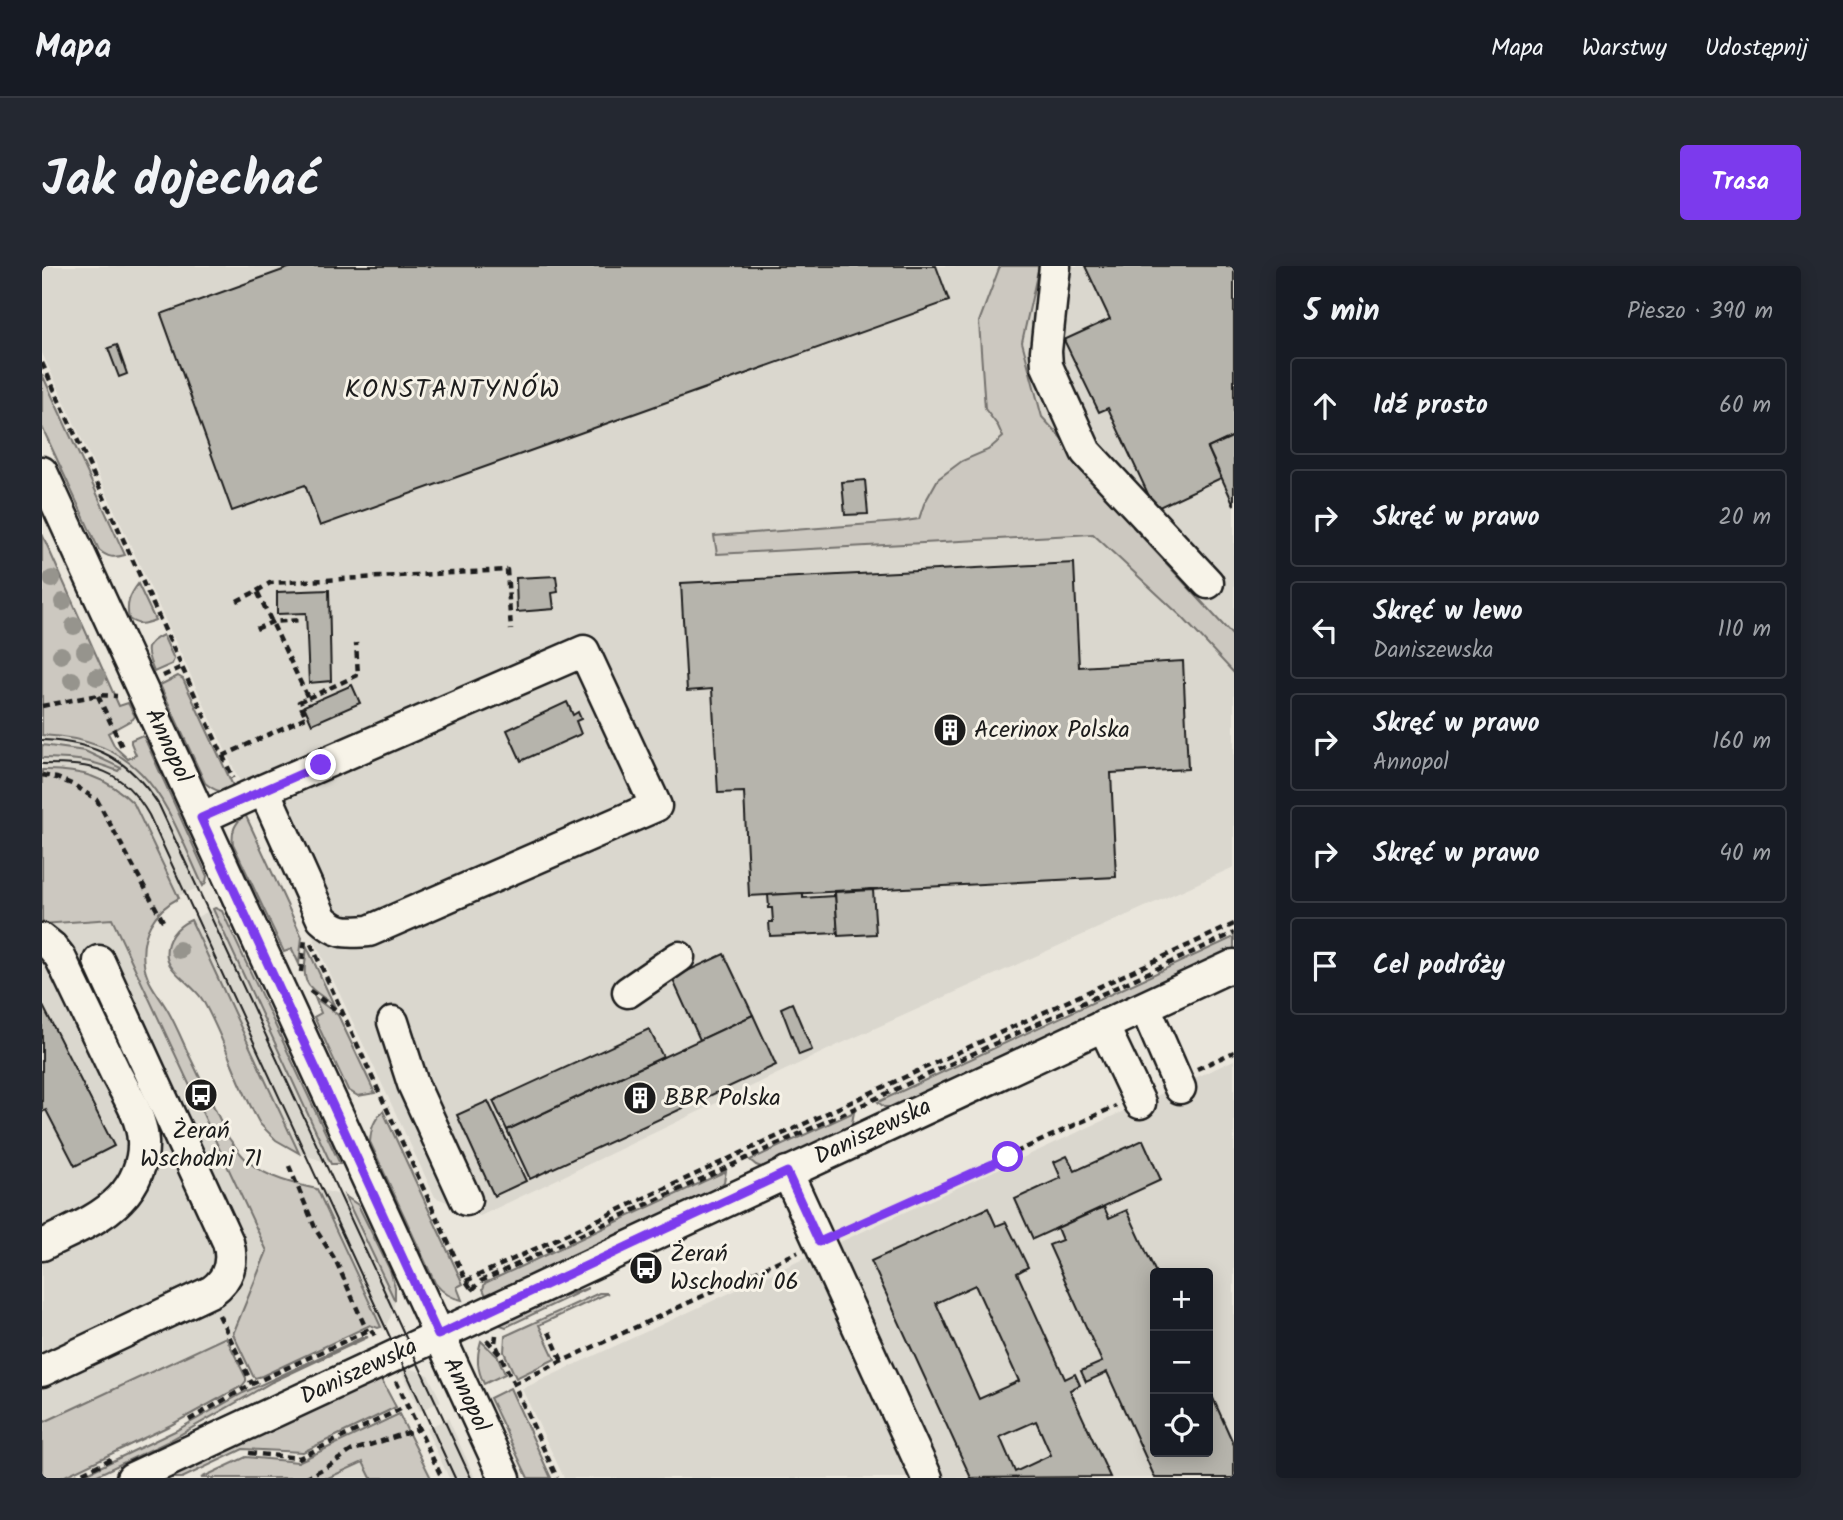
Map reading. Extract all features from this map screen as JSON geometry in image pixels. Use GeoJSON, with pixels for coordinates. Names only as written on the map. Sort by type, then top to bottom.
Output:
{"type":"FeatureCollection","features":[{"type":"Feature","properties":{"kind":"street"},"geometry":{"type":"LineString","coordinates":[[1055,266],[1046,351],[1047,366],[1086,452],[1208,583]]}},
{"type":"Feature","properties":{"kind":"street","name":"Annopol"},"geometry":{"type":"LineString","coordinates":[[42,472],[505,1478]]}},
{"type":"Feature","properties":{"kind":"street"},"geometry":{"type":"LineString","coordinates":[[201,818],[264,790],[584,651],[656,806],[369,931],[351,932],[334,930],[322,919],[264,790]]}},
{"type":"Feature","properties":{"kind":"street"},"geometry":{"type":"LineString","coordinates":[[42,939],[60,957],[135,1112],[143,1139],[143,1154],[139,1170],[121,1199],[107,1211],[42,1245]]}},
{"type":"Feature","properties":{"kind":"street"},"geometry":{"type":"LineString","coordinates":[[628,992],[679,957]]}},
{"type":"Feature","properties":{"kind":"street"},"geometry":{"type":"LineString","coordinates":[[42,1371],[209,1293],[227,1276],[231,1260],[228,1242],[99,961]]}},
{"type":"Feature","properties":{"kind":"street","name":"Daniszewska"},"geometry":{"type":"LineString","coordinates":[[132,1478],[1234,965]]}},
{"type":"Feature","properties":{"kind":"street"},"geometry":{"type":"LineString","coordinates":[[1145,1007],[1178,1083]]}},
{"type":"Feature","properties":{"kind":"street"},"geometry":{"type":"LineString","coordinates":[[393,1022],[413,1084],[466,1200]]}},
{"type":"Feature","properties":{"kind":"street"},"geometry":{"type":"LineString","coordinates":[[1103,1026],[1138,1100]]}},
{"type":"Feature","properties":{"kind":"street"},"geometry":{"type":"LineString","coordinates":[[787,1172],[927,1478]]}},
{"type":"Feature","properties":{"kind":"path"},"geometry":{"type":"LineString","coordinates":[[235,602],[270,583],[508,570],[511,630]]}},
{"type":"Feature","properties":{"kind":"path"},"geometry":{"type":"LineString","coordinates":[[257,591],[307,698]]}},
{"type":"Feature","properties":{"kind":"path"},"geometry":{"type":"LineString","coordinates":[[256,629],[272,622],[301,620]]}},
{"type":"Feature","properties":{"kind":"path"},"geometry":{"type":"LineString","coordinates":[[223,756],[306,717],[299,702],[358,675],[356,643]]}},
{"type":"Feature","properties":{"kind":"path"},"geometry":{"type":"LineString","coordinates":[[156,679],[182,667]]}},
{"type":"Feature","properties":{"kind":"path"},"geometry":{"type":"LineString","coordinates":[[98,695],[123,749]]}},
{"type":"Feature","properties":{"kind":"path"},"geometry":{"type":"LineString","coordinates":[[42,706],[98,695],[119,696]]}},
{"type":"Feature","properties":{"kind":"path"},"geometry":{"type":"LineString","coordinates":[[42,775],[74,785],[97,800],[163,921]]}},
{"type":"Feature","properties":{"kind":"path"},"geometry":{"type":"LineString","coordinates":[[466,1281],[1234,924]]}},
{"type":"Feature","properties":{"kind":"path"},"geometry":{"type":"LineString","coordinates":[[469,1297],[471,1290],[481,1281],[1234,933]]}},
{"type":"Feature","properties":{"kind":"path"},"geometry":{"type":"LineString","coordinates":[[300,976],[306,934]]}},
{"type":"Feature","properties":{"kind":"path"},"geometry":{"type":"LineString","coordinates":[[304,986],[343,1015]]}},
{"type":"Feature","properties":{"kind":"path"},"geometry":{"type":"LineString","coordinates":[[1178,1083],[1234,1052]]}},
{"type":"Feature","properties":{"kind":"path"},"geometry":{"type":"LineString","coordinates":[[513,1384],[770,1263],[1138,1100]]}},
{"type":"Feature","properties":{"kind":"path"},"geometry":{"type":"LineString","coordinates":[[289,1166],[316,1230],[336,1261],[367,1331]]}},
{"type":"Feature","properties":{"kind":"path"},"geometry":{"type":"LineString","coordinates":[[209,1293],[252,1384],[371,1329],[375,1336]]}},
{"type":"Feature","properties":{"kind":"path"},"geometry":{"type":"LineString","coordinates":[[492,1326],[496,1335],[495,1343],[556,1478]]}},
{"type":"Feature","properties":{"kind":"path"},"geometry":{"type":"LineString","coordinates":[[549,1332],[562,1361]]}},
{"type":"Feature","properties":{"kind":"path"},"geometry":{"type":"LineString","coordinates":[[484,1334],[501,1356]]}},
{"type":"Feature","properties":{"kind":"path"},"geometry":{"type":"LineString","coordinates":[[391,1370],[442,1478]]}},
{"type":"Feature","properties":{"kind":"path"},"geometry":{"type":"LineString","coordinates":[[246,1453],[299,1458],[407,1406]]}},
{"type":"Feature","properties":{"kind":"path"},"geometry":{"type":"LineString","coordinates":[[305,1478],[351,1451],[419,1429]]}},
{"type":"Feature","properties":{"kind":"shaded area"},"geometry":{"type":"Polygon","coordinates":[[[42,266],[1234,266],[1234,637],[1226,629],[1183,618],[1234,673],[1234,867],[840,1044],[480,1216],[435,1197],[42,353],[42,266]]]}},
{"type":"Feature","properties":{"kind":"shaded area"},"geometry":{"type":"Polygon","coordinates":[[[1000,266],[1039,266],[1022,342],[1042,417],[1133,517],[1133,527],[1234,637],[1234,673],[1183,618],[1093,534],[717,554],[714,536],[919,519],[938,479],[962,461],[988,450],[1003,437],[985,409],[979,322],[1000,266]]]}},
{"type":"Feature","properties":{"kind":"shaded area"},"geometry":{"type":"Polygon","coordinates":[[[42,374],[125,555],[111,557],[99,550],[42,427],[42,374]]]}},
{"type":"Feature","properties":{"kind":"shaded area"},"geometry":{"type":"Polygon","coordinates":[[[42,534],[119,706],[128,703],[135,716],[108,733],[115,747],[128,759],[136,755],[131,740],[144,737],[207,876],[203,886],[163,802],[148,781],[130,763],[107,749],[78,740],[42,735],[42,534]]]}},
{"type":"Feature","properties":{"kind":"shaded area"},"geometry":{"type":"Polygon","coordinates":[[[138,584],[155,620],[136,623],[129,619],[129,600],[138,584]]]}},
{"type":"Feature","properties":{"kind":"shaded area"},"geometry":{"type":"Polygon","coordinates":[[[163,635],[174,659],[172,664],[154,672],[148,650],[151,642],[163,635]]]}},
{"type":"Feature","properties":{"kind":"shaded area"},"geometry":{"type":"Polygon","coordinates":[[[178,676],[183,679],[235,790],[219,791],[205,783],[160,685],[178,676]]]}},
{"type":"Feature","properties":{"kind":"shaded area"},"geometry":{"type":"Polygon","coordinates":[[[42,735],[92,742],[117,754],[140,771],[166,805],[203,886],[178,896],[134,804],[122,792],[98,778],[42,770],[42,758],[81,759],[118,771],[120,768],[85,751],[42,745],[42,735]]]}},
{"type":"Feature","properties":{"kind":"shaded area"},"geometry":{"type":"Polygon","coordinates":[[[42,745],[85,751],[121,768],[118,771],[81,760],[42,758],[42,745]]]}},
{"type":"Feature","properties":{"kind":"shaded area"},"geometry":{"type":"Polygon","coordinates":[[[42,770],[68,771],[92,776],[114,787],[134,804],[179,898],[155,917],[146,934],[143,953],[145,971],[150,983],[174,1022],[228,1137],[241,1154],[257,1168],[273,1176],[317,1189],[381,1327],[370,1325],[262,1376],[253,1376],[233,1334],[267,1251],[112,919],[42,924],[42,770]]]}},
{"type":"Feature","properties":{"kind":"shaded area"},"geometry":{"type":"Polygon","coordinates":[[[245,814],[302,937],[299,964],[292,949],[284,952],[233,844],[234,828],[245,814]]]}},
{"type":"Feature","properties":{"kind":"shaded area"},"geometry":{"type":"Polygon","coordinates":[[[213,909],[331,1164],[299,1153],[191,920],[213,909]]]}},
{"type":"Feature","properties":{"kind":"shaded area"},"geometry":{"type":"Polygon","coordinates":[[[213,909],[222,911],[340,1164],[331,1164],[213,909]]]}},
{"type":"Feature","properties":{"kind":"shaded area"},"geometry":{"type":"Polygon","coordinates":[[[112,919],[267,1251],[233,1334],[42,1423],[42,924],[112,919]]]}},
{"type":"Feature","properties":{"kind":"shaded area"},"geometry":{"type":"Polygon","coordinates":[[[191,920],[299,1153],[276,1140],[260,1124],[202,999],[169,963],[169,940],[180,926],[191,920]]]}},
{"type":"Feature","properties":{"kind":"shaded area"},"geometry":{"type":"Polygon","coordinates":[[[1234,937],[1234,952],[894,1107],[884,1107],[878,1102],[1234,937]]]}},
{"type":"Feature","properties":{"kind":"shaded area"},"geometry":{"type":"Polygon","coordinates":[[[307,947],[334,1005],[307,982],[307,947]]]}},
{"type":"Feature","properties":{"kind":"shaded area"},"geometry":{"type":"Polygon","coordinates":[[[315,998],[338,1015],[375,1093],[358,1096],[348,1090],[314,1017],[321,1013],[315,998]]]}},
{"type":"Feature","properties":{"kind":"shaded area"},"geometry":{"type":"Polygon","coordinates":[[[1234,1060],[1234,1478],[564,1478],[522,1389],[1234,1060]]]}},
{"type":"Feature","properties":{"kind":"shaded area"},"geometry":{"type":"Polygon","coordinates":[[[383,1111],[463,1284],[457,1287],[462,1300],[447,1294],[435,1283],[370,1142],[373,1125],[383,1111]]]}},
{"type":"Feature","properties":{"kind":"shaded area"},"geometry":{"type":"Polygon","coordinates":[[[854,1112],[852,1123],[846,1131],[764,1168],[750,1160],[854,1112]]]}},
{"type":"Feature","properties":{"kind":"shaded area"},"geometry":{"type":"Polygon","coordinates":[[[726,1171],[724,1182],[714,1192],[487,1298],[483,1289],[485,1283],[726,1171]]]}},
{"type":"Feature","properties":{"kind":"shaded area"},"geometry":{"type":"Polygon","coordinates":[[[317,1189],[345,1196],[395,1301],[383,1331],[317,1189]]]}},
{"type":"Feature","properties":{"kind":"shaded area"},"geometry":{"type":"Polygon","coordinates":[[[345,1196],[358,1205],[390,1270],[395,1287],[395,1301],[345,1196]]]}},
{"type":"Feature","properties":{"kind":"shaded area"},"geometry":{"type":"Polygon","coordinates":[[[588,1288],[506,1327],[497,1322],[526,1308],[588,1288]]]}},
{"type":"Feature","properties":{"kind":"shaded area"},"geometry":{"type":"Polygon","coordinates":[[[599,1293],[608,1293],[539,1325],[555,1359],[516,1378],[504,1352],[505,1336],[599,1293]]]}},
{"type":"Feature","properties":{"kind":"shaded area"},"geometry":{"type":"Polygon","coordinates":[[[226,1337],[246,1378],[242,1386],[171,1425],[61,1478],[42,1478],[42,1423],[226,1337]]]}},
{"type":"Feature","properties":{"kind":"shaded area"},"geometry":{"type":"Polygon","coordinates":[[[368,1337],[272,1382],[167,1442],[91,1478],[77,1478],[175,1431],[243,1393],[368,1337]]]}},
{"type":"Feature","properties":{"kind":"shaded area"},"geometry":{"type":"Polygon","coordinates":[[[481,1341],[498,1357],[505,1374],[484,1384],[478,1363],[481,1341]]]}},
{"type":"Feature","properties":{"kind":"shaded area"},"geometry":{"type":"Polygon","coordinates":[[[399,1367],[428,1375],[441,1401],[420,1411],[399,1367]]]}},
{"type":"Feature","properties":{"kind":"shaded area"},"geometry":{"type":"Polygon","coordinates":[[[381,1379],[396,1407],[303,1452],[243,1449],[182,1478],[169,1478],[381,1379]]]}},
{"type":"Feature","properties":{"kind":"shaded area"},"geometry":{"type":"Polygon","coordinates":[[[510,1388],[551,1478],[528,1478],[490,1398],[510,1388]]]}},
{"type":"Feature","properties":{"kind":"shaded area"},"geometry":{"type":"Polygon","coordinates":[[[399,1414],[431,1478],[371,1478],[363,1462],[328,1478],[201,1478],[246,1457],[298,1462],[399,1414]]]}},
{"type":"Feature","properties":{"kind":"shaded area"},"geometry":{"type":"Polygon","coordinates":[[[448,1418],[475,1478],[449,1478],[426,1429],[448,1418]]]}},
{"type":"Feature","properties":{"kind":"shaded area"},"geometry":{"type":"Polygon","coordinates":[[[364,1462],[371,1478],[328,1478],[364,1462]]]}},
{"type":"Feature","properties":{"kind":"building"},"geometry":{"type":"Polygon","coordinates":[[[294,266],[936,266],[949,301],[320,526],[305,485],[232,511],[161,314],[294,266]]]}},
{"type":"Feature","properties":{"kind":"building"},"geometry":{"type":"Polygon","coordinates":[[[1085,266],[1234,266],[1234,436],[1208,448],[1221,478],[1155,509],[1108,408],[1099,412],[1064,340],[1110,319],[1085,266]]]}},
{"type":"Feature","properties":{"kind":"building"},"geometry":{"type":"Polygon","coordinates":[[[117,345],[127,374],[119,377],[108,348],[117,345]]]}},
{"type":"Feature","properties":{"kind":"building"},"geometry":{"type":"Polygon","coordinates":[[[1234,436],[1234,505],[1208,448],[1234,436]]]}},
{"type":"Feature","properties":{"kind":"building"},"geometry":{"type":"Polygon","coordinates":[[[865,480],[868,514],[845,515],[842,482],[865,480]]]}},
{"type":"Feature","properties":{"kind":"building","name":"Acerinox Polska"},"geometry":{"type":"Polygon","coordinates":[[[1074,563],[1079,667],[1183,661],[1188,769],[1111,773],[1116,877],[749,896],[744,792],[718,793],[712,689],[687,691],[681,583],[1074,563]]]}},
{"type":"Feature","properties":{"kind":"building"},"geometry":{"type":"Polygon","coordinates":[[[556,576],[558,592],[552,593],[554,609],[517,612],[516,578],[556,576]]]}},
{"type":"Feature","properties":{"kind":"building"},"geometry":{"type":"Polygon","coordinates":[[[329,590],[331,681],[309,683],[306,613],[277,614],[277,592],[329,590]]]}},
{"type":"Feature","properties":{"kind":"building"},"geometry":{"type":"Polygon","coordinates":[[[352,685],[360,703],[312,724],[304,706],[352,685]]]}},
{"type":"Feature","properties":{"kind":"building"},"geometry":{"type":"Polygon","coordinates":[[[567,702],[573,715],[578,712],[581,719],[576,721],[581,734],[521,761],[507,730],[567,702]]]}},
{"type":"Feature","properties":{"kind":"building"},"geometry":{"type":"Polygon","coordinates":[[[879,889],[835,892],[838,933],[770,936],[769,922],[773,922],[768,895],[803,893],[803,898],[834,896],[834,891],[879,889]]]}},
{"type":"Feature","properties":{"kind":"building"},"geometry":{"type":"Polygon","coordinates":[[[873,890],[876,934],[838,936],[835,892],[873,890]]]}},
{"type":"Feature","properties":{"kind":"building"},"geometry":{"type":"Polygon","coordinates":[[[724,954],[753,1015],[700,1040],[672,978],[724,954]]]}},
{"type":"Feature","properties":{"kind":"building"},"geometry":{"type":"Polygon","coordinates":[[[792,1003],[812,1050],[799,1055],[781,1008],[792,1003]]]}},
{"type":"Feature","properties":{"kind":"building"},"geometry":{"type":"Polygon","coordinates":[[[42,1004],[114,1146],[75,1166],[46,1110],[42,1112],[42,1004]]]}},
{"type":"Feature","properties":{"kind":"building","name":"BBR Polska"},"geometry":{"type":"Polygon","coordinates":[[[753,1015],[776,1065],[530,1179],[507,1130],[753,1015]]]}},
{"type":"Feature","properties":{"kind":"building"},"geometry":{"type":"Polygon","coordinates":[[[649,1029],[663,1057],[507,1130],[493,1101],[649,1029]]]}},
{"type":"Feature","properties":{"kind":"building"},"geometry":{"type":"Polygon","coordinates":[[[488,1101],[526,1181],[494,1196],[457,1115],[488,1101]]]}},
{"type":"Feature","properties":{"kind":"building"},"geometry":{"type":"Polygon","coordinates":[[[1143,1140],[1161,1180],[1033,1239],[1015,1199],[1061,1178],[1054,1162],[1067,1156],[1075,1171],[1143,1140]]]}},
{"type":"Feature","properties":{"kind":"building"},"geometry":{"type":"Polygon","coordinates":[[[1104,1207],[1109,1218],[1127,1210],[1154,1268],[1150,1268],[1150,1457],[1213,1457],[1213,1398],[1234,1445],[1234,1478],[1155,1478],[1107,1372],[1086,1382],[1081,1371],[1102,1362],[1049,1245],[1062,1240],[1057,1228],[1104,1207]]]}},
{"type":"Feature","properties":{"kind":"building"},"geometry":{"type":"Polygon","coordinates":[[[988,1208],[996,1226],[1006,1222],[1028,1267],[1017,1273],[1065,1379],[1075,1374],[1080,1385],[1070,1390],[1110,1477],[971,1478],[871,1261],[988,1208]],[[975,1285],[936,1303],[979,1399],[1019,1381],[975,1285]],[[1036,1421],[1000,1437],[1015,1472],[1051,1455],[1036,1421]]]}},
{"type":"Feature","properties":{"kind":"tram line"},"geometry":{"type":"LineString","coordinates":[[42,740],[79,745],[110,756],[136,776],[159,805],[471,1478]]}},
{"type":"Feature","properties":{"kind":"tram line"},"geometry":{"type":"LineString","coordinates":[[42,764],[77,765],[105,772],[128,787],[149,815],[455,1478]]}},
{"type":"Feature","properties":{"kind":"place","name":"Acerinox Polska"},"geometry":{"type":"Point","coordinates":[950,730]}},
{"type":"Feature","properties":{"kind":"place","name":"Żerań Wschodni 71"},"geometry":{"type":"Point","coordinates":[201,1095]}},
{"type":"Feature","properties":{"kind":"place","name":"BBR Polska"},"geometry":{"type":"Point","coordinates":[640,1098]}},
{"type":"Feature","properties":{"kind":"place","name":"Żerań Wschodni 06"},"geometry":{"type":"Point","coordinates":[646,1268]}},
{"type":"Feature","properties":{"kind":"district","name":"KONSTANTYNÓW"},"geometry":{"type":"Point","coordinates":[453,390]}},
{"type":"Feature","properties":{"kind":"route"},"geometry":{"type":"LineString","coordinates":[[321,765],[201,818],[438,1335],[787,1172],[819,1242],[1008,1157]]}}]}
